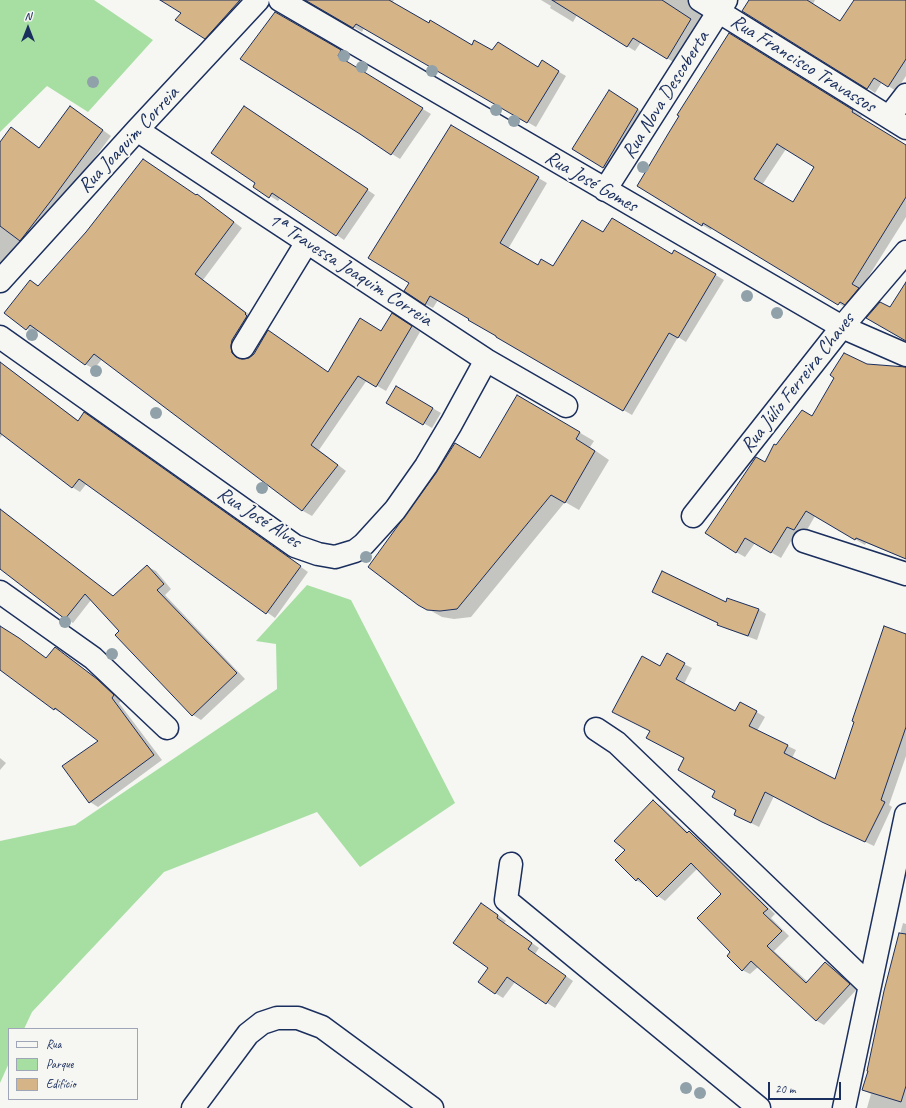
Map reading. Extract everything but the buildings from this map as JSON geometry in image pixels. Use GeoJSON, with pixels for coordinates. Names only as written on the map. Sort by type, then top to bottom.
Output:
{"type":"FeatureCollection","features":[{"type":"Feature","properties":{"kind":"street","name":"Rua Joaquim Correia"},"geometry":{"type":"LineString","coordinates":[[0,282],[137,130],[258,0]]}},
{"type":"Feature","properties":{"kind":"street","name":"Rua José Gomes"},"geometry":{"type":"LineString","coordinates":[[280,0],[842,327],[906,355]]}},
{"type":"Feature","properties":{"kind":"street","name":"Rua Francisco Travassos"},"geometry":{"type":"LineString","coordinates":[[700,0],[722,6],[898,122]]}},
{"type":"Feature","properties":{"kind":"street","name":"Rua Nova Descoberta"},"geometry":{"type":"LineString","coordinates":[[605,190],[722,6]]}},
{"type":"Feature","properties":{"kind":"street"},"geometry":{"type":"LineString","coordinates":[[898,122],[906,95]]}},
{"type":"Feature","properties":{"kind":"street","name":"1ª Travessa Joaquim Correia"},"geometry":{"type":"LineString","coordinates":[[137,130],[486,360],[566,406]]}},
{"type":"Feature","properties":{"kind":"street"},"geometry":{"type":"LineString","coordinates":[[243,347],[307,242]]}},
{"type":"Feature","properties":{"kind":"street","name":"Rua Júlio Ferreira Chaves"},"geometry":{"type":"LineString","coordinates":[[693,516],[842,327],[906,252]]}},
{"type":"Feature","properties":{"kind":"street","name":"Rua José Alves"},"geometry":{"type":"LineString","coordinates":[[0,337],[295,546],[318,554],[335,557],[355,551],[364,544],[395,510],[426,466],[486,360]]}},
{"type":"Feature","properties":{"kind":"street"},"geometry":{"type":"LineString","coordinates":[[804,541],[906,574]]}},
{"type":"Feature","properties":{"kind":"street"},"geometry":{"type":"LineString","coordinates":[[0,592],[93,658],[167,728]]}},
{"type":"Feature","properties":{"kind":"street"},"geometry":{"type":"LineString","coordinates":[[596,729],[616,743],[869,985]]}},
{"type":"Feature","properties":{"kind":"street"},"geometry":{"type":"LineString","coordinates":[[844,1108],[906,815]]}},
{"type":"Feature","properties":{"kind":"street"},"geometry":{"type":"LineString","coordinates":[[511,864],[506,900],[759,1108]]}},
{"type":"Feature","properties":{"kind":"street"},"geometry":{"type":"LineString","coordinates":[[193,1108],[248,1034],[262,1023],[277,1018],[298,1018],[322,1027],[432,1108]]}},
{"type":"Feature","properties":{"kind":"green space"},"geometry":{"type":"Polygon","coordinates":[[[0,0],[94,0],[153,40],[88,112],[47,86],[0,132],[0,0]]]}},
{"type":"Feature","properties":{"kind":"green space"},"geometry":{"type":"Polygon","coordinates":[[[307,585],[351,600],[455,803],[360,867],[317,812],[164,872],[32,1012],[24,1028],[8,1028],[8,1065],[0,1083],[0,841],[75,825],[277,689],[276,644],[256,641],[307,585]]]}}]}
